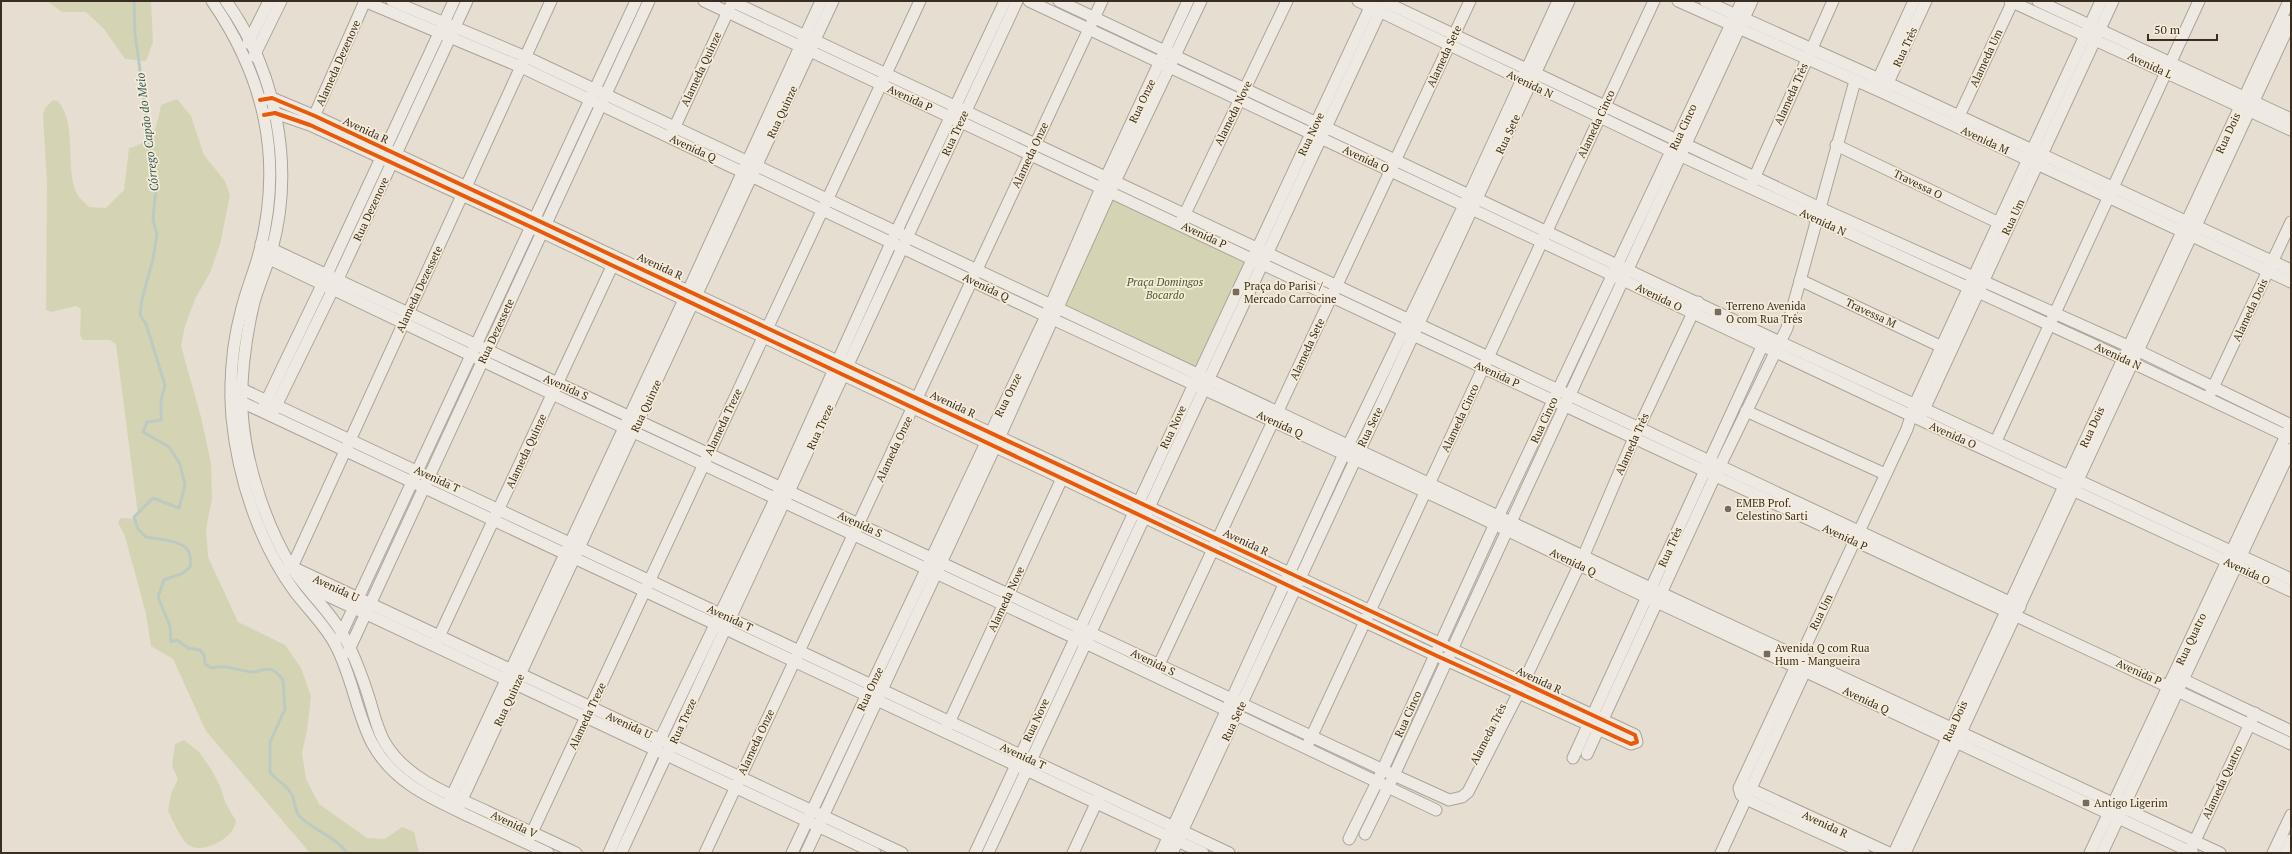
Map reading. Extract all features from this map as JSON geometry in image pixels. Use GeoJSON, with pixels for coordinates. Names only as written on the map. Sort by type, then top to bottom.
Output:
{"type":"FeatureCollection","features":[{"type":"Feature","properties":{"kind":"street"},"geometry":{"type":"LineString","coordinates":[[212,1],[243,53],[260,100],[269,114]]}},
{"type":"Feature","properties":{"kind":"street"},"geometry":{"type":"LineString","coordinates":[[226,1],[250,39],[272,98],[269,114],[271,190],[265,251],[246,342],[243,366],[242,402],[246,445],[258,490],[287,569]]}},
{"type":"Feature","properties":{"kind":"street"},"geometry":{"type":"LineString","coordinates":[[243,53],[269,1]]}},
{"type":"Feature","properties":{"kind":"street"},"geometry":{"type":"LineString","coordinates":[[249,67],[282,1]]}},
{"type":"Feature","properties":{"kind":"street","name":"Avenida Q"},"geometry":{"type":"LineString","coordinates":[[365,1],[441,29],[523,62],[592,95],[601,105],[672,132]]}},
{"type":"Feature","properties":{"kind":"street","name":"Alameda Dezenove"},"geometry":{"type":"LineString","coordinates":[[312,120],[365,1]]}},
{"type":"Feature","properties":{"kind":"street","name":"Avenida Q"},"geometry":{"type":"LineString","coordinates":[[392,1],[441,29]]}},
{"type":"Feature","properties":{"kind":"street","name":"Rua Dezenove"},"geometry":{"type":"LineString","coordinates":[[266,413],[325,280],[454,1]]}},
{"type":"Feature","properties":{"kind":"street","name":"Rua Dezenove"},"geometry":{"type":"LineString","coordinates":[[271,402],[335,285],[467,1]]}},
{"type":"Feature","properties":{"kind":"street","name":"Alameda Dezessete"},"geometry":{"type":"LineString","coordinates":[[287,569],[346,450],[551,1]]}},
{"type":"Feature","properties":{"kind":"street","name":"Rua Dezessete"},"geometry":{"type":"LineString","coordinates":[[336,645],[636,1]]}},
{"type":"Feature","properties":{"kind":"street","name":"Rua Dezessete"},"geometry":{"type":"LineString","coordinates":[[344,661],[649,1]]}},
{"type":"Feature","properties":{"kind":"street","name":"Avenida P"},"geometry":{"type":"LineString","coordinates":[[704,1],[802,41]]}},
{"type":"Feature","properties":{"kind":"street","name":"Avenida P"},"geometry":{"type":"LineString","coordinates":[[732,1],[812,46],[883,79],[1035,144],[1110,180],[1183,219],[1411,328],[1486,362],[1570,395],[1603,411],[1636,433],[1704,471],[1717,471],[1860,531],[1933,572],[2013,610],[2176,683],[2255,713],[2291,731]]}},
{"type":"Feature","properties":{"kind":"street","name":"Alameda Quinze"},"geometry":{"type":"LineString","coordinates":[[672,132],[732,1]]}},
{"type":"Feature","properties":{"kind":"street","name":"Rua Quinze"},"geometry":{"type":"LineString","coordinates":[[452,808],[516,685],[570,555],[691,297],[749,169],[802,41],[821,1]]}},
{"type":"Feature","properties":{"kind":"street","name":"Rua Quinze"},"geometry":{"type":"LineString","coordinates":[[749,169],[834,1]]}},
{"type":"Feature","properties":{"kind":"street","name":"Alameda Treze"},"geometry":{"type":"LineString","coordinates":[[527,843],[646,591],[824,204],[920,1]]}},
{"type":"Feature","properties":{"kind":"street","name":"Rua Treze"},"geometry":{"type":"LineString","coordinates":[[610,853],[655,750],[721,613],[786,489],[839,373],[849,365],[905,243],[961,113],[1005,1]]}},
{"type":"Feature","properties":{"kind":"street","name":"Rua Treze"},"geometry":{"type":"LineString","coordinates":[[961,113],[1017,1]]}},
{"type":"Feature","properties":{"kind":"street","name":"Avenida O"},"geometry":{"type":"LineString","coordinates":[[1029,1],[1088,30],[1245,88],[1322,124],[1394,165],[1471,202],[1542,242],[1698,302],[1765,340]]}},
{"type":"Feature","properties":{"kind":"street","name":"Avenida O"},"geometry":{"type":"LineString","coordinates":[[1059,1],[1094,17],[1240,100],[1316,135],[1394,165]]}},
{"type":"Feature","properties":{"kind":"street","name":"Alameda Onze"},"geometry":{"type":"LineString","coordinates":[[705,853],[1102,1]]}},
{"type":"Feature","properties":{"kind":"street","name":"Rua Onze"},"geometry":{"type":"LineString","coordinates":[[1167,59],[1188,1]]}},
{"type":"Feature","properties":{"kind":"street","name":"Rua Onze"},"geometry":{"type":"LineString","coordinates":[[931,572],[931,558],[992,439],[1050,318],[1105,190],[1167,59],[1201,1]]}},
{"type":"Feature","properties":{"kind":"street","name":"Alameda Nove"},"geometry":{"type":"LineString","coordinates":[[1183,219],[1287,1]]}},
{"type":"Feature","properties":{"kind":"street","name":"Avenida N"},"geometry":{"type":"LineString","coordinates":[[1358,1],[1379,4],[1452,39],[1531,71],[1681,143],[1752,183]]}},
{"type":"Feature","properties":{"kind":"street","name":"Alameda Sete"},"geometry":{"type":"LineString","coordinates":[[1154,676],[1470,1]]}},
{"type":"Feature","properties":{"kind":"street","name":"Rua Sete"},"geometry":{"type":"LineString","coordinates":[[1162,853],[1176,834],[1351,452],[1471,202],[1531,71],[1558,1]]}},
{"type":"Feature","properties":{"kind":"street","name":"Rua Sete"},"geometry":{"type":"LineString","coordinates":[[1531,71],[1569,1]]}},
{"type":"Feature","properties":{"kind":"street","name":"Alameda Cinco"},"geometry":{"type":"LineString","coordinates":[[1306,748],[1654,1]]}},
{"type":"Feature","properties":{"kind":"street","name":"Avenida M"},"geometry":{"type":"LineString","coordinates":[[1678,1],[1735,27],[1809,54],[1881,86],[2270,266],[2291,282]]}},
{"type":"Feature","properties":{"kind":"street","name":"Avenida M"},"geometry":{"type":"LineString","coordinates":[[1705,1],[1740,16],[1855,81],[1881,86],[1959,116],[2035,157]]}},
{"type":"Feature","properties":{"kind":"street","name":"Rua Cinco"},"geometry":{"type":"LineString","coordinates":[[1740,16],[1742,1]]}},
{"type":"Feature","properties":{"kind":"street","name":"Rua Cinco"},"geometry":{"type":"LineString","coordinates":[[1365,834],[1394,776],[1570,395],[1621,272],[1740,16],[1752,1]]}},
{"type":"Feature","properties":{"kind":"street","name":"Alameda Três"},"geometry":{"type":"LineString","coordinates":[[1752,183],[1833,1]]}},
{"type":"Feature","properties":{"kind":"street","name":"Rua Três"},"geometry":{"type":"LineString","coordinates":[[1881,86],[1914,1]]}},
{"type":"Feature","properties":{"kind":"street","name":"Rua Três"},"geometry":{"type":"LineString","coordinates":[[1881,86],[1926,1]]}},
{"type":"Feature","properties":{"kind":"street","name":"Avenida L"},"geometry":{"type":"LineString","coordinates":[[2012,1],[2090,38],[2168,68],[2247,104],[2291,119]]}},
{"type":"Feature","properties":{"kind":"street","name":"Alameda Um"},"geometry":{"type":"LineString","coordinates":[[1959,116],[2012,1]]}},
{"type":"Feature","properties":{"kind":"street","name":"Avenida L"},"geometry":{"type":"LineString","coordinates":[[2038,1],[2095,27],[2168,68]]}},
{"type":"Feature","properties":{"kind":"street","name":"Rua Um"},"geometry":{"type":"LineString","coordinates":[[2095,27],[2101,1]]}},
{"type":"Feature","properties":{"kind":"street","name":"Rua Um"},"geometry":{"type":"LineString","coordinates":[[1721,853],[1744,792],[1803,664],[1885,474],[1907,428],[1915,418],[1926,409],[1979,279],[2095,27],[2113,1]]}},
{"type":"Feature","properties":{"kind":"street"},"geometry":{"type":"LineString","coordinates":[[1996,442],[2199,1]]}},
{"type":"Feature","properties":{"kind":"street","name":"Rua Dois"},"geometry":{"type":"LineString","coordinates":[[1894,853],[1954,736],[2072,483],[2247,104],[2289,1]]}},
{"type":"Feature","properties":{"kind":"street","name":"Rua Nove"},"geometry":{"type":"LineString","coordinates":[[988,853],[1206,384],[1260,256],[1379,4]]}},
{"type":"Feature","properties":{"kind":"street","name":"Rua Dois"},"geometry":{"type":"LineString","coordinates":[[2247,104],[2291,21]]}},
{"type":"Feature","properties":{"kind":"street","name":"Avenida N"},"geometry":{"type":"LineString","coordinates":[[1452,39],[1526,82],[1676,154],[1752,183],[1818,213],[1974,290],[2128,360],[2288,437]]}},
{"type":"Feature","properties":{"kind":"street","name":"Avenida P"},"geometry":{"type":"LineString","coordinates":[[883,79],[950,117],[961,113]]}},
{"type":"Feature","properties":{"kind":"street","name":"Rua Três"},"geometry":{"type":"LineString","coordinates":[[1573,758],[1596,722],[1654,595],[1746,412],[1791,316],[1836,145],[1855,81]]}},
{"type":"Feature","properties":{"kind":"street","name":"Avenida Q"},"geometry":{"type":"LineString","coordinates":[[592,95],[606,95],[672,132],[974,275],[1054,307],[1195,379]]}},
{"type":"Feature","properties":{"kind":"street"},"geometry":{"type":"LineString","coordinates":[[260,100],[272,98]]}},
{"type":"Feature","properties":{"kind":"street","name":"Avenida R"},"geometry":{"type":"LineString","coordinates":[[272,98],[312,120],[383,154],[533,222],[691,297],[768,327],[918,398],[1062,480],[1518,694],[1596,722]]}},
{"type":"Feature","properties":{"kind":"street","name":"Avenida L"},"geometry":{"type":"LineString","coordinates":[[2247,104],[2291,130]]}},
{"type":"Feature","properties":{"kind":"street","name":"Avenida P"},"geometry":{"type":"LineString","coordinates":[[961,113],[1030,155],[1105,190],[1183,219]]}},
{"type":"Feature","properties":{"kind":"street","name":"Avenida R"},"geometry":{"type":"LineString","coordinates":[[269,114],[312,120]]}},
{"type":"Feature","properties":{"kind":"street","name":"Rua Treze"},"geometry":{"type":"LineString","coordinates":[[839,373],[838,360],[950,117]]}},
{"type":"Feature","properties":{"kind":"street","name":"Travessa O"},"geometry":{"type":"LineString","coordinates":[[1836,145],[1999,223]]}},
{"type":"Feature","properties":{"kind":"street","name":"Rua Um"},"geometry":{"type":"LineString","coordinates":[[1979,279],[1999,223],[2035,157]]}},
{"type":"Feature","properties":{"kind":"street","name":"Avenida O"},"geometry":{"type":"LineString","coordinates":[[1471,202],[1547,230],[1693,313],[1765,340],[1915,404],[1996,442],[2072,483]]}},
{"type":"Feature","properties":{"kind":"street","name":"Avenida N"},"geometry":{"type":"LineString","coordinates":[[1818,213],[1979,279],[2055,313],[2134,349],[2291,425]]}},
{"type":"Feature","properties":{"kind":"street","name":"Alameda Dois"},"geometry":{"type":"LineString","coordinates":[[2208,398],[2291,222]]}},
{"type":"Feature","properties":{"kind":"street"},"geometry":{"type":"LineString","coordinates":[[265,251],[242,306],[234,339],[231,397],[239,468],[266,540],[287,569]]}},
{"type":"Feature","properties":{"kind":"street","name":"Avenida S"},"geometry":{"type":"LineString","coordinates":[[265,251],[484,356],[557,383],[634,418],[1394,776],[1448,799],[1459,798]]}},
{"type":"Feature","properties":{"kind":"street","name":"Rua Nove"},"geometry":{"type":"LineString","coordinates":[[975,853],[1195,379],[1260,256]]}},
{"type":"Feature","properties":{"kind":"street","name":"Alameda Quinze"},"geometry":{"type":"LineString","coordinates":[[437,641],[614,261]]}},
{"type":"Feature","properties":{"kind":"street","name":"Avenida M"},"geometry":{"type":"LineString","coordinates":[[2270,266],[2291,270]]}},
{"type":"Feature","properties":{"kind":"street","name":"Rua Cinco"},"geometry":{"type":"LineString","coordinates":[[1349,839],[1383,770],[1558,390],[1621,272]]}},
{"type":"Feature","properties":{"kind":"street","name":"Avenida Q"},"geometry":{"type":"LineString","coordinates":[[974,275],[1050,318],[1195,379],[1276,416],[1860,692],[2116,811],[2193,849],[2220,853]]}},
{"type":"Feature","properties":{"kind":"street","name":"Travessa M"},"geometry":{"type":"LineString","coordinates":[[1800,280],[1942,347]]}},
{"type":"Feature","properties":{"kind":"street","name":"Rua Um"},"geometry":{"type":"LineString","coordinates":[[1915,418],[1915,404],[1942,347],[1974,290]]}},
{"type":"Feature","properties":{"kind":"street","name":"Avenida R"},"geometry":{"type":"LineString","coordinates":[[691,297],[763,337],[913,408],[1067,468],[1524,683],[1633,740]]}},
{"type":"Feature","properties":{"kind":"street","name":"Alameda Três"},"geometry":{"type":"LineString","coordinates":[[1459,798],[1468,792],[1524,683],[1582,560],[1636,433],[1698,302]]}},
{"type":"Feature","properties":{"kind":"street","name":"Rua Três"},"geometry":{"type":"LineString","coordinates":[[1654,595],[1704,471],[1765,340]]}},
{"type":"Feature","properties":{"kind":"street","name":"Avenida O"},"geometry":{"type":"LineString","coordinates":[[1778,346],[1915,418],[2072,483],[2234,558],[2291,579]]}},
{"type":"Feature","properties":{"kind":"street","name":"Avenida S"},"geometry":{"type":"LineString","coordinates":[[484,356],[552,394],[1075,638],[1231,714],[1436,810]]}},
{"type":"Feature","properties":{"kind":"street","name":"Avenida P"},"geometry":{"type":"LineString","coordinates":[[1486,362],[1564,406],[1598,421],[1636,433],[1709,460],[1717,471],[1855,542],[1933,572]]}},
{"type":"Feature","properties":{"kind":"street","name":"Avenida T"},"geometry":{"type":"LineString","coordinates":[[231,384],[876,686],[947,726],[1098,798],[1176,834],[1229,853]]}},
{"type":"Feature","properties":{"kind":"street","name":"Avenida T"},"geometry":{"type":"LineString","coordinates":[[231,397],[872,697],[947,726]]}},
{"type":"Feature","properties":{"kind":"street"},"geometry":{"type":"LineString","coordinates":[[1598,421],[1603,411]]}},
{"type":"Feature","properties":{"kind":"street"},"geometry":{"type":"LineString","coordinates":[[1746,412],[1885,474]]}},
{"type":"Feature","properties":{"kind":"street","name":"Rua Quatro"},"geometry":{"type":"LineString","coordinates":[[2090,853],[2116,811],[2234,558],[2288,437],[2291,425]]}},
{"type":"Feature","properties":{"kind":"street","name":"Rua Onze"},"geometry":{"type":"LineString","coordinates":[[806,853],[821,821],[876,686],[931,572],[941,562],[992,439]]}},
{"type":"Feature","properties":{"kind":"street","name":"Rua Quatro"},"geometry":{"type":"LineString","coordinates":[[2234,558],[2291,449]]}},
{"type":"Feature","properties":{"kind":"street","name":"Alameda Nove"},"geometry":{"type":"LineString","coordinates":[[947,726],[1067,468]]}},
{"type":"Feature","properties":{"kind":"street","name":"Rua Treze"},"geometry":{"type":"LineString","coordinates":[[621,853],[732,618],[780,501]]}},
{"type":"Feature","properties":{"kind":"street","name":"Rua Quinze"},"geometry":{"type":"LineString","coordinates":[[457,798],[505,680],[570,555]]}},
{"type":"Feature","properties":{"kind":"street","name":"Avenida O"},"geometry":{"type":"LineString","coordinates":[[2234,558],[2291,591]]}},
{"type":"Feature","properties":{"kind":"street","name":"Avenida V"},"geometry":{"type":"LineString","coordinates":[[287,569],[304,585],[342,632],[350,648],[386,745],[410,772],[457,798],[576,853]]}},
{"type":"Feature","properties":{"kind":"street","name":"Avenida V"},"geometry":{"type":"LineString","coordinates":[[287,569],[293,589],[336,645],[344,661],[371,741],[381,758],[395,774],[410,786],[452,808],[548,853]]}},
{"type":"Feature","properties":{"kind":"street","name":"Avenida U"},"geometry":{"type":"LineString","coordinates":[[287,569],[355,603],[437,641],[521,674],[740,777],[809,816]]}},
{"type":"Feature","properties":{"kind":"street","name":"Avenida U"},"geometry":{"type":"LineString","coordinates":[[293,589],[304,585],[355,603]]}},
{"type":"Feature","properties":{"kind":"street","name":"Avenida U"},"geometry":{"type":"LineString","coordinates":[[437,641],[505,680],[735,788],[809,816],[894,851]]}},
{"type":"Feature","properties":{"kind":"street","name":"Avenida P"},"geometry":{"type":"LineString","coordinates":[[2176,683],[2250,724],[2291,744]]}},
{"type":"Feature","properties":{"kind":"street","name":"Rua Onze"},"geometry":{"type":"LineString","coordinates":[[792,853],[809,816],[872,697]]}},
{"type":"Feature","properties":{"kind":"street","name":"Alameda Quatro"},"geometry":{"type":"LineString","coordinates":[[2193,849],[2255,713]]}},
{"type":"Feature","properties":{"kind":"street","name":"Rua Três"},"geometry":{"type":"LineString","coordinates":[[1587,754],[1596,722]]}},
{"type":"Feature","properties":{"kind":"street","name":"Rua Dois"},"geometry":{"type":"LineString","coordinates":[[1905,853],[1954,736]]}},
{"type":"Feature","properties":{"kind":"street","name":"Avenida R"},"geometry":{"type":"LineString","coordinates":[[1744,792],[1864,853]]}},
{"type":"Feature","properties":{"kind":"street","name":"Avenida R"},"geometry":{"type":"LineString","coordinates":[[1744,792],[1889,853]]}},
{"type":"Feature","properties":{"kind":"street"},"geometry":{"type":"LineString","coordinates":[[1073,853],[1098,798]]}},
{"type":"Feature","properties":{"kind":"street","name":"Rua Quatro"},"geometry":{"type":"LineString","coordinates":[[2102,853],[2116,811]]}},
{"type":"Feature","properties":{"kind":"street"},"geometry":{"type":"LineString","coordinates":[[2272,853],[2291,815]]}},
{"type":"Feature","properties":{"kind":"street","name":"Avenida U"},"geometry":{"type":"LineString","coordinates":[[821,821],[875,853]]}},
{"type":"Feature","properties":{"kind":"street","name":"Rua Sete"},"geometry":{"type":"LineString","coordinates":[[1172,853],[1176,834]]}},
{"type":"Feature","properties":{"kind":"street","name":"Avenida T"},"geometry":{"type":"LineString","coordinates":[[1176,834],[1203,853]]}},
{"type":"Feature","properties":{"kind":"street"},"geometry":{"type":"LineString","coordinates":[[2285,853],[2291,840]]}},
{"type":"Feature","properties":{"kind":"green space"},"geometry":{"type":"Polygon","coordinates":[[[47,1],[151,1],[153,42],[146,61],[125,59],[104,29],[86,12],[62,12],[47,1]]]}},
{"type":"Feature","properties":{"kind":"green space"},"geometry":{"type":"Polygon","coordinates":[[[177,99],[191,116],[204,155],[225,181],[230,195],[220,244],[210,273],[196,297],[185,326],[181,346],[201,417],[211,463],[212,499],[206,529],[208,557],[238,622],[285,645],[301,668],[311,696],[307,730],[302,753],[306,779],[319,804],[367,838],[385,839],[402,827],[414,832],[419,853],[310,853],[206,731],[173,659],[151,646],[146,614],[125,536],[118,522],[121,518],[135,519],[138,515],[116,344],[110,340],[83,340],[80,335],[81,309],[76,306],[51,312],[46,310],[47,183],[43,115],[45,108],[53,100],[58,101],[68,122],[71,171],[77,194],[89,207],[106,208],[124,190],[129,148],[144,142],[149,138],[156,127],[161,105],[177,99]]]}},
{"type":"Feature","properties":{"kind":"green space","name":"Praça Domingos Bocardo"},"geometry":{"type":"Polygon","coordinates":[[[1111,194],[1250,259],[1197,372],[1061,308],[1111,194]]]}},
{"type":"Feature","properties":{"kind":"green space"},"geometry":{"type":"Polygon","coordinates":[[[184,740],[199,752],[211,769],[220,786],[226,804],[236,821],[233,829],[227,836],[210,846],[198,848],[187,844],[168,811],[171,794],[178,779],[172,766],[175,744],[184,740]]]}},
{"type":"Feature","properties":{"kind":"waterway","name":"Córrego Capão do Meio"},"geometry":{"type":"LineString","coordinates":[[134,1],[135,34],[146,114],[145,128],[156,187],[153,220],[157,234],[153,259],[142,299],[140,315],[146,324],[165,385],[161,401],[161,420],[147,422],[143,432],[169,447],[180,464],[185,485],[179,508],[153,498],[134,517],[138,529],[146,537],[178,543],[184,546],[188,551],[190,567],[183,573],[164,580],[158,597],[170,626],[171,642],[177,640],[188,648],[200,650],[204,655],[205,664],[211,668],[227,667],[253,672],[270,669],[283,680],[285,709],[270,742],[270,772],[291,792],[298,815],[331,838],[347,853]]}},
{"type":"Feature","properties":{"kind":"cycle path"},"geometry":{"type":"LineString","coordinates":[[260,100],[272,98],[315,116],[1635,735],[1637,742],[1631,744],[1435,655],[531,227],[310,125],[275,113],[264,115]]}},
{"type":"Feature","properties":{"kind":"place","name":"Praça do Parisi / Mercado Carrocine"},"geometry":{"type":"Point","coordinates":[1236,292]}},
{"type":"Feature","properties":{"kind":"place","name":"Terreno Avenida O com Rua Três"},"geometry":{"type":"Point","coordinates":[1718,312]}},
{"type":"Feature","properties":{"kind":"place","name":"EMEB Prof. Celestino Sarti"},"geometry":{"type":"Point","coordinates":[1728,509]}},
{"type":"Feature","properties":{"kind":"place","name":"Avenida Q com Rua Hum - Mangueira"},"geometry":{"type":"Point","coordinates":[1767,654]}},
{"type":"Feature","properties":{"kind":"place","name":"Antigo Ligerim"},"geometry":{"type":"Point","coordinates":[2086,803]}}]}
